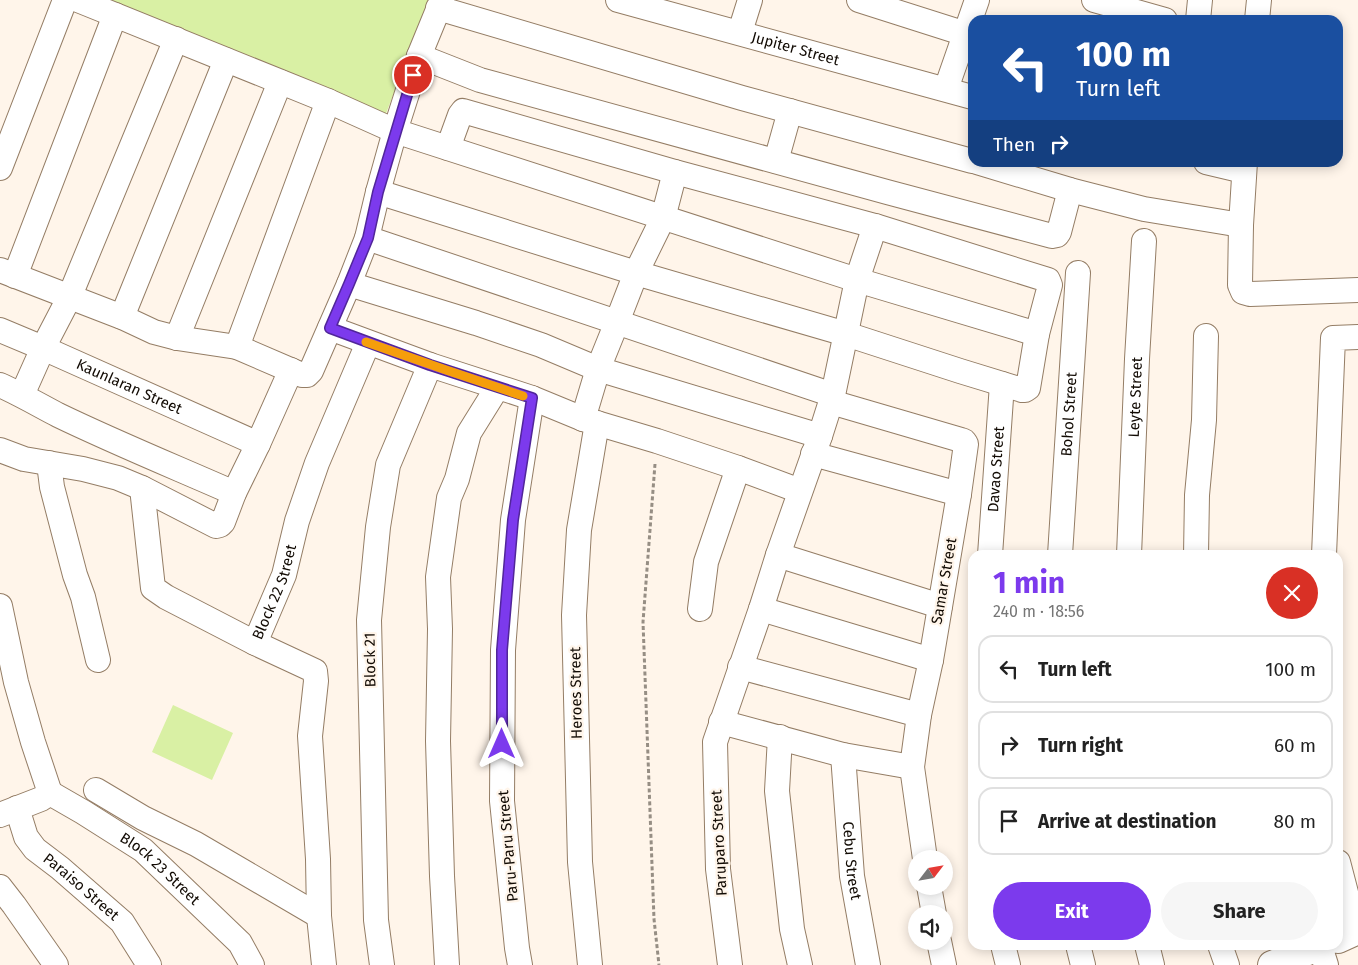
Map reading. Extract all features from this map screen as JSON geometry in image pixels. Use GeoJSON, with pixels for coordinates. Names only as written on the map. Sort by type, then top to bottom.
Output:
{"type":"FeatureCollection","features":[{"type":"Feature","properties":{"kind":"street"},"geometry":{"type":"LineString","coordinates":[[0,168],[65,0]]}},
{"type":"Feature","properties":{"kind":"street"},"geometry":{"type":"LineString","coordinates":[[78,0],[328,101],[395,131],[857,280],[1037,334]]}},
{"type":"Feature","properties":{"kind":"street","name":"Jupiter Street"},"geometry":{"type":"LineString","coordinates":[[618,0],[968,96]]}},
{"type":"Feature","properties":{"kind":"street"},"geometry":{"type":"LineString","coordinates":[[740,32],[750,0]]}},
{"type":"Feature","properties":{"kind":"street"},"geometry":{"type":"LineString","coordinates":[[859,0],[968,34]]}},
{"type":"Feature","properties":{"kind":"street"},"geometry":{"type":"LineString","coordinates":[[973,15],[976,0]]}},
{"type":"Feature","properties":{"kind":"street"},"geometry":{"type":"LineString","coordinates":[[1094,0],[1147,15]]}},
{"type":"Feature","properties":{"kind":"street"},"geometry":{"type":"LineString","coordinates":[[1198,15],[1200,0]]}},
{"type":"Feature","properties":{"kind":"street"},"geometry":{"type":"LineString","coordinates":[[1258,15],[1259,0]]}},
{"type":"Feature","properties":{"kind":"street"},"geometry":{"type":"LineString","coordinates":[[115,15],[7,273],[122,317],[154,332],[177,338],[237,347],[302,375],[307,375],[312,371],[368,238],[378,192],[418,56],[440,4],[790,111],[968,160]]}},
{"type":"Feature","properties":{"kind":"street"},"geometry":{"type":"LineString","coordinates":[[946,89],[968,36]]}},
{"type":"Feature","properties":{"kind":"street"},"geometry":{"type":"LineString","coordinates":[[22,395],[43,348],[69,298],[176,39]]}},
{"type":"Feature","properties":{"kind":"street"},"geometry":{"type":"LineString","coordinates":[[418,56],[480,80],[1052,236],[1057,235],[1059,232],[1070,190]]}},
{"type":"Feature","properties":{"kind":"street"},"geometry":{"type":"LineString","coordinates":[[122,317],[226,60]]}},
{"type":"Feature","properties":{"kind":"street"},"geometry":{"type":"LineString","coordinates":[[177,338],[280,82]]}},
{"type":"Feature","properties":{"kind":"street"},"geometry":{"type":"LineString","coordinates":[[237,347],[328,101]]}},
{"type":"Feature","properties":{"kind":"street"},"geometry":{"type":"LineString","coordinates":[[378,192],[636,273],[846,334],[1002,384],[1022,390],[1028,388],[1037,334],[1050,284],[1048,280],[875,226],[675,172],[463,111],[460,114],[448,148]]}},
{"type":"Feature","properties":{"kind":"street"},"geometry":{"type":"LineString","coordinates":[[776,161],[790,111]]}},
{"type":"Feature","properties":{"kind":"street"},"geometry":{"type":"LineString","coordinates":[[994,167],[1070,190],[1144,209],[1241,225]]}},
{"type":"Feature","properties":{"kind":"street"},"geometry":{"type":"LineString","coordinates":[[1245,167],[1241,225],[1240,285],[1243,292],[1250,294],[1358,290]]}},
{"type":"Feature","properties":{"kind":"street","name":"Heroes Street"},"geometry":{"type":"LineString","coordinates":[[590,965],[580,862],[574,615],[579,530],[590,421],[598,369],[636,273],[663,218],[675,172]]}},
{"type":"Feature","properties":{"kind":"street","name":"Paruparo Street"},"geometry":{"type":"LineString","coordinates":[[730,965],[718,869],[715,742],[832,398],[857,280],[875,226]]}},
{"type":"Feature","properties":{"kind":"street"},"geometry":{"type":"LineString","coordinates":[[368,238],[617,322],[832,398]]}},
{"type":"Feature","properties":{"kind":"street","name":"Leyte Street"},"geometry":{"type":"LineString","coordinates":[[1129,550],[1144,241]]}},
{"type":"Feature","properties":{"kind":"street","name":"Bohol Street"},"geometry":{"type":"LineString","coordinates":[[1060,550],[1078,273]]}},
{"type":"Feature","properties":{"kind":"street"},"geometry":{"type":"LineString","coordinates":[[349,284],[476,323],[598,369],[959,494]]}},
{"type":"Feature","properties":{"kind":"street"},"geometry":{"type":"LineString","coordinates":[[330,328],[430,365],[532,398],[590,421],[657,441],[800,491]]}},
{"type":"Feature","properties":{"kind":"street","name":"Kaunlaran Street"},"geometry":{"type":"LineString","coordinates":[[0,330],[258,444]]}},
{"type":"Feature","properties":{"kind":"street"},"geometry":{"type":"LineString","coordinates":[[1196,550],[1197,495],[1204,420],[1206,336]]}},
{"type":"Feature","properties":{"kind":"street"},"geometry":{"type":"LineString","coordinates":[[1324,550],[1333,338],[1358,337]]}},
{"type":"Feature","properties":{"kind":"street","name":"Block 22 Street"},"geometry":{"type":"LineString","coordinates":[[324,965],[310,736],[316,681],[315,671],[255,644],[284,575],[297,521],[318,463],[368,343]]}},
{"type":"Feature","properties":{"kind":"street","name":"Block 21"},"geometry":{"type":"LineString","coordinates":[[382,965],[376,920],[369,620],[378,527],[388,465],[430,365]]}},
{"type":"Feature","properties":{"kind":"street"},"geometry":{"type":"LineString","coordinates":[[0,450],[24,459],[84,469],[118,478],[142,488],[216,526],[220,525],[291,370]]}},
{"type":"Feature","properties":{"kind":"street","name":"Davao Street"},"geometry":{"type":"LineString","coordinates":[[990,550],[1002,384]]}},
{"type":"Feature","properties":{"kind":"street"},"geometry":{"type":"LineString","coordinates":[[0,385],[76,423],[234,492]]}},
{"type":"Feature","properties":{"kind":"street"},"geometry":{"type":"LineString","coordinates":[[447,965],[438,741],[440,629],[438,577],[450,498],[469,434],[497,388]]}},
{"type":"Feature","properties":{"kind":"street","name":"Paru-Paru Street"},"geometry":{"type":"LineString","coordinates":[[520,965],[502,801],[502,650],[513,520],[532,398]]}},
{"type":"Feature","properties":{"kind":"street","name":"Samar Street"},"geometry":{"type":"LineString","coordinates":[[832,398],[964,441],[966,444],[931,660],[919,715],[912,767],[924,850]]}},
{"type":"Feature","properties":{"kind":"street"},"geometry":{"type":"LineString","coordinates":[[49,464],[52,487],[74,575],[83,597],[98,660]]}},
{"type":"Feature","properties":{"kind":"street"},"geometry":{"type":"LineString","coordinates":[[700,609],[706,562],[738,468]]}},
{"type":"Feature","properties":{"kind":"street"},"geometry":{"type":"LineString","coordinates":[[142,488],[153,588],[166,597],[255,644]]}},
{"type":"Feature","properties":{"kind":"street"},"geometry":{"type":"LineString","coordinates":[[778,555],[940,606]]}},
{"type":"Feature","properties":{"kind":"street"},"geometry":{"type":"LineString","coordinates":[[0,606],[16,682],[50,793],[41,799],[9,812]]}},
{"type":"Feature","properties":{"kind":"street"},"geometry":{"type":"LineString","coordinates":[[761,609],[931,660]]}},
{"type":"Feature","properties":{"kind":"street"},"geometry":{"type":"LineString","coordinates":[[740,667],[919,715]]}},
{"type":"Feature","properties":{"kind":"street"},"geometry":{"type":"LineString","coordinates":[[721,722],[843,755],[912,767]]}},
{"type":"Feature","properties":{"kind":"street"},"geometry":{"type":"LineString","coordinates":[[780,737],[777,791],[792,929],[800,965]]}},
{"type":"Feature","properties":{"kind":"street","name":"Cebu Street"},"geometry":{"type":"LineString","coordinates":[[843,755],[852,876],[868,965]]}},
{"type":"Feature","properties":{"kind":"street"},"geometry":{"type":"LineString","coordinates":[[96,790],[135,813],[196,844],[320,916]]}},
{"type":"Feature","properties":{"kind":"street","name":"Block 23 Street"},"geometry":{"type":"LineString","coordinates":[[50,793],[84,812],[143,850],[240,943],[252,965]]}},
{"type":"Feature","properties":{"kind":"street","name":"Paraiso Street"},"geometry":{"type":"LineString","coordinates":[[9,812],[35,849],[60,868],[122,922],[149,965]]}},
{"type":"Feature","properties":{"kind":"street"},"geometry":{"type":"LineString","coordinates":[[0,887],[56,965]]}},
{"type":"Feature","properties":{"kind":"street"},"geometry":{"type":"LineString","coordinates":[[941,950],[944,965]]}},
{"type":"Feature","properties":{"kind":"street"},"geometry":{"type":"LineString","coordinates":[[1004,950],[1008,965]]}},
{"type":"Feature","properties":{"kind":"street"},"geometry":{"type":"LineString","coordinates":[[1079,950],[1083,965]]}},
{"type":"Feature","properties":{"kind":"street"},"geometry":{"type":"LineString","coordinates":[[1148,950],[1152,965]]}},
{"type":"Feature","properties":{"kind":"street"},"geometry":{"type":"LineString","coordinates":[[1222,950],[1227,965]]}},
{"type":"Feature","properties":{"kind":"street"},"geometry":{"type":"LineString","coordinates":[[1282,956],[1307,950]]}},
{"type":"Feature","properties":{"kind":"path"},"geometry":{"type":"LineString","coordinates":[[657,441],[643,622],[654,919],[659,965]]}},
{"type":"Feature","properties":{"kind":"green space"},"geometry":{"type":"Polygon","coordinates":[[[109,0],[430,0],[385,116],[109,0]]]}},
{"type":"Feature","properties":{"kind":"green space"},"geometry":{"type":"Polygon","coordinates":[[[173,705],[233,733],[212,780],[152,752],[173,705]]]}},
{"type":"Feature","properties":{"kind":"slow traffic"},"geometry":{"type":"LineString","coordinates":[[366,342],[523,396]]}},
{"type":"Feature","properties":{"kind":"route"},"geometry":{"type":"LineString","coordinates":[[413,75],[378,192],[368,238],[330,328],[430,365],[532,398],[513,520],[502,650],[502,744]]}}]}
